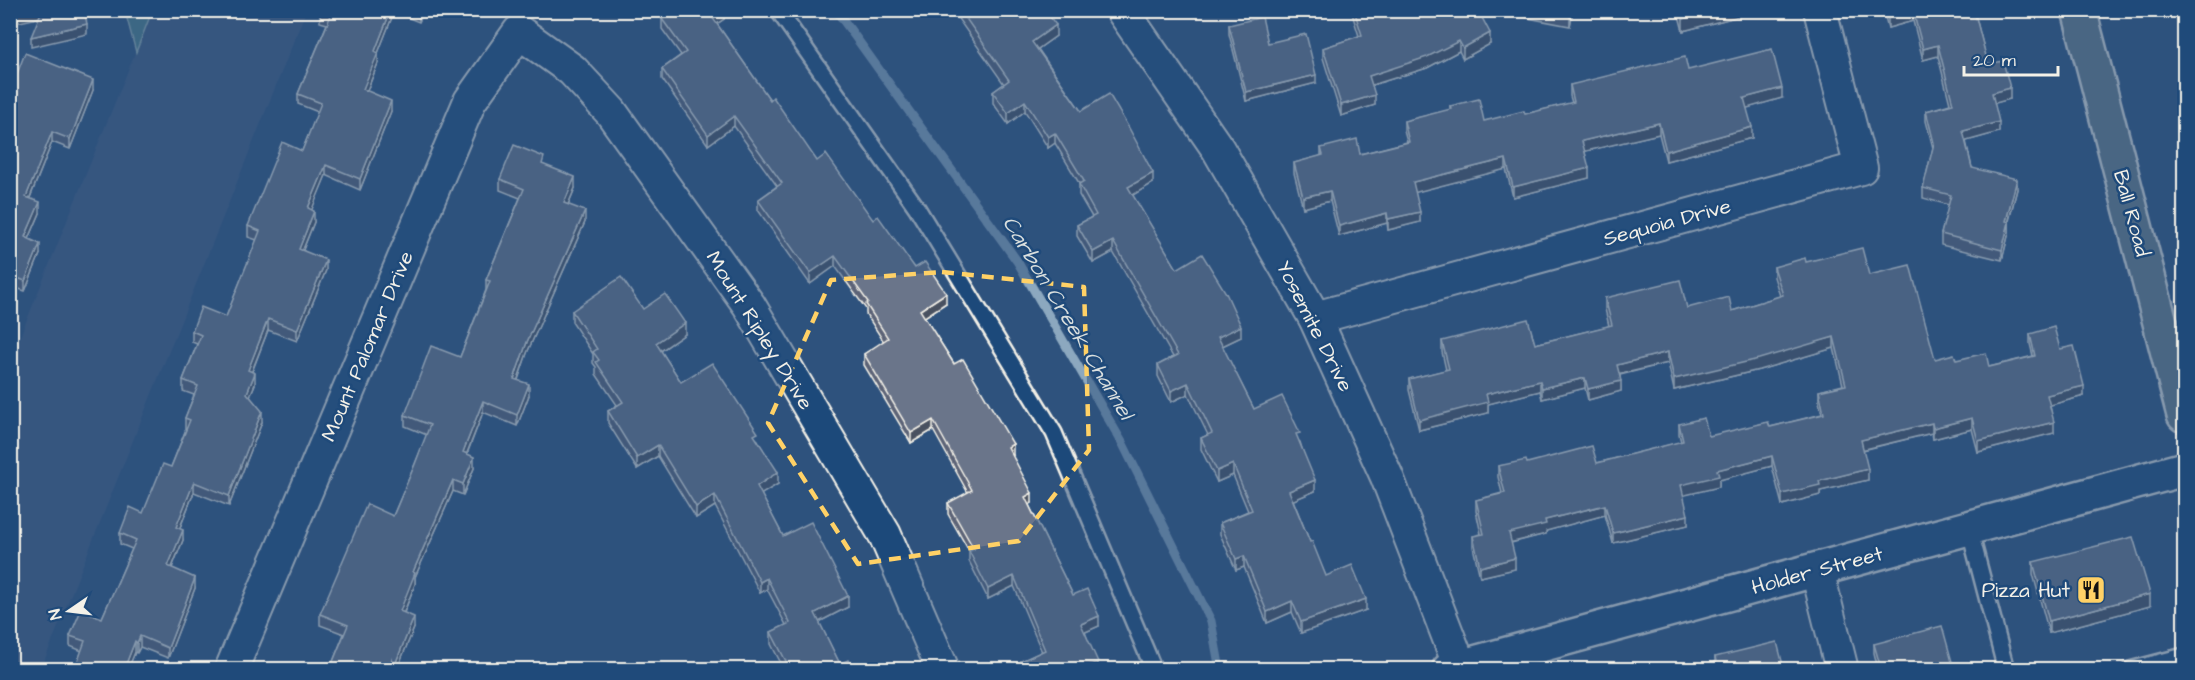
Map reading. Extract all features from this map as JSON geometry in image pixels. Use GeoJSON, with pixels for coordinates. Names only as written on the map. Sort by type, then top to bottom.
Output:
{"type":"FeatureCollection","features":[{"type":"Feature","properties":{"kind":"main road","name":"Ball Road"},"geometry":{"type":"LineString","coordinates":[[2079,10],[2184,415]]}},
{"type":"Feature","properties":{"kind":"street","name":"Yosemite Drive"},"geometry":{"type":"LineString","coordinates":[[1122,10],[1218,149],[1315,318],[1387,477],[1454,668]]}},
{"type":"Feature","properties":{"kind":"street","name":"Sequoia Drive"},"geometry":{"type":"LineString","coordinates":[[1315,318],[1861,168],[1820,10]]}},
{"type":"Feature","properties":{"kind":"street","name":"Mount Palomar Drive"},"geometry":{"type":"LineString","coordinates":[[231,669],[470,101],[519,32]]}},
{"type":"Feature","properties":{"kind":"street","name":"Mount Ripley Drive"},"geometry":{"type":"LineString","coordinates":[[519,32],[572,70],[611,112],[750,305],[885,535],[943,669]]}},
{"type":"Feature","properties":{"kind":"street","name":"Holder Street"},"geometry":{"type":"LineString","coordinates":[[1454,668],[2184,469]]}},
{"type":"Feature","properties":{"kind":"street"},"geometry":{"type":"LineString","coordinates":[[1817,570],[1842,669]]}},
{"type":"Feature","properties":{"kind":"lane"},"geometry":{"type":"LineString","coordinates":[[778,10],[917,208],[1054,434],[1154,669]]}},
{"type":"Feature","properties":{"kind":"lane"},"geometry":{"type":"LineString","coordinates":[[1969,528],[2006,669]]}},
{"type":"Feature","properties":{"kind":"lane"},"geometry":{"type":"LineString","coordinates":[[2130,669],[2184,656]]}},
{"type":"Feature","properties":{"kind":"highlighted area"},"geometry":{"type":"Polygon","coordinates":[[[942,272],[1084,287],[1089,450],[1019,541],[858,564],[768,423],[831,280],[942,272]]]}},
{"type":"Feature","properties":{"kind":"shaded area"},"geometry":{"type":"Polygon","coordinates":[[[152,11],[306,11],[41,669],[11,670],[11,359],[152,11]]]}},
{"type":"Feature","properties":{"kind":"green space"},"geometry":{"type":"Polygon","coordinates":[[[125,11],[152,11],[136,52],[125,11]]]}},
{"type":"Feature","properties":{"kind":"building"},"geometry":{"type":"Polygon","coordinates":[[[10,10],[25,10],[10,14],[10,10]]]}},
{"type":"Feature","properties":{"kind":"building"},"geometry":{"type":"Polygon","coordinates":[[[42,10],[84,10],[87,24],[31,37],[42,10]]]}},
{"type":"Feature","properties":{"kind":"building"},"geometry":{"type":"Polygon","coordinates":[[[320,10],[391,10],[375,51],[378,53],[363,89],[391,101],[360,179],[326,165],[308,208],[314,211],[299,249],[326,260],[297,330],[268,319],[248,370],[255,373],[247,393],[262,411],[229,496],[194,482],[176,527],[183,530],[168,566],[195,578],[168,648],[140,636],[137,643],[135,641],[124,669],[75,669],[85,641],[70,636],[81,610],[102,618],[136,540],[120,533],[130,507],[143,513],[163,464],[171,467],[190,420],[185,418],[198,386],[183,380],[201,335],[192,331],[201,307],[226,317],[260,231],[248,226],[282,142],[302,151],[321,103],[298,94],[331,15],[320,10]]]}},
{"type":"Feature","properties":{"kind":"building"},"geometry":{"type":"Polygon","coordinates":[[[672,10],[721,10],[712,17],[770,100],[773,97],[817,161],[826,154],[873,220],[878,216],[915,268],[925,262],[946,293],[920,310],[954,364],[963,359],[1013,444],[1008,447],[1032,493],[1025,497],[1073,595],[1087,589],[1099,616],[1081,624],[1098,662],[1081,669],[1025,669],[1021,661],[1045,650],[1014,576],[988,589],[969,551],[974,549],[948,503],[972,490],[933,420],[911,433],[864,354],[888,338],[866,304],[868,302],[835,256],[810,273],[758,200],[782,183],[734,116],[708,135],[662,69],[686,52],[662,19],[672,10]]]}},
{"type":"Feature","properties":{"kind":"building"},"geometry":{"type":"Polygon","coordinates":[[[960,10],[1045,10],[1056,25],[1032,42],[1081,111],[1109,94],[1153,173],[1128,187],[1177,269],[1202,254],[1226,293],[1241,326],[1218,337],[1254,409],[1282,396],[1300,433],[1296,434],[1315,480],[1289,491],[1310,542],[1312,541],[1326,576],[1352,565],[1366,599],[1301,622],[1292,601],[1267,612],[1244,556],[1236,559],[1220,523],[1252,510],[1233,464],[1217,471],[1201,438],[1212,433],[1188,383],[1171,391],[1158,365],[1178,355],[1113,241],[1093,252],[1077,225],[1096,215],[1079,184],[1084,181],[1055,133],[1048,137],[1025,101],[1008,113],[993,92],[1009,80],[960,10]]]}},
{"type":"Feature","properties":{"kind":"building"},"geometry":{"type":"Polygon","coordinates":[[[1354,10],[1447,10],[1449,15],[1457,10],[1478,10],[1490,33],[1463,48],[1459,41],[1427,57],[1369,76],[1375,95],[1341,105],[1323,48],[1362,35],[1354,10]]]}},
{"type":"Feature","properties":{"kind":"building"},"geometry":{"type":"Polygon","coordinates":[[[1551,10],[1571,10],[1570,14],[1551,10]]]}},
{"type":"Feature","properties":{"kind":"building"},"geometry":{"type":"Polygon","coordinates":[[[1681,10],[1715,10],[1683,19],[1681,10]]]}},
{"type":"Feature","properties":{"kind":"building"},"geometry":{"type":"Polygon","coordinates":[[[1886,10],[1974,10],[1988,64],[2003,61],[2010,88],[1992,93],[1999,122],[1963,131],[1972,168],[2017,179],[2006,221],[2009,222],[2002,250],[1941,234],[1951,195],[1923,188],[1934,143],[1926,111],[1953,104],[1938,45],[1923,49],[1913,11],[1888,18],[1886,10]]]}},
{"type":"Feature","properties":{"kind":"building"},"geometry":{"type":"Polygon","coordinates":[[[1262,17],[1268,43],[1306,34],[1316,75],[1246,92],[1229,25],[1262,17]]]}},
{"type":"Feature","properties":{"kind":"building"},"geometry":{"type":"Polygon","coordinates":[[[1772,49],[1782,88],[1744,98],[1752,127],[1666,151],[1659,123],[1582,141],[1589,168],[1513,187],[1506,159],[1413,182],[1420,212],[1388,219],[1387,213],[1339,226],[1330,191],[1303,197],[1294,163],[1323,155],[1321,148],[1357,139],[1360,154],[1409,142],[1404,121],[1451,109],[1450,106],[1479,99],[1484,121],[1524,111],[1525,114],[1574,102],[1570,85],[1685,57],[1688,70],[1772,49]]]}},
{"type":"Feature","properties":{"kind":"building"},"geometry":{"type":"Polygon","coordinates":[[[25,53],[93,80],[70,139],[52,132],[26,197],[40,202],[25,237],[40,244],[25,281],[10,275],[10,80],[15,79],[25,53]]]}},
{"type":"Feature","properties":{"kind":"building"},"geometry":{"type":"Polygon","coordinates":[[[514,145],[544,157],[542,164],[575,177],[564,203],[585,211],[527,342],[514,379],[529,384],[517,415],[483,401],[463,452],[474,457],[463,484],[453,480],[413,572],[415,573],[400,611],[414,617],[394,667],[392,659],[388,669],[330,669],[348,625],[320,614],[367,504],[393,516],[415,464],[430,425],[405,415],[431,346],[460,357],[490,281],[486,280],[524,189],[500,179],[514,145]]]}},
{"type":"Feature","properties":{"kind":"building"},"geometry":{"type":"Polygon","coordinates":[[[1862,248],[1869,275],[1910,265],[1935,359],[1954,354],[1956,360],[1986,353],[1989,367],[2035,356],[2030,334],[2054,327],[2060,349],[2074,346],[2084,386],[2047,395],[2054,422],[1978,441],[1972,418],[1933,428],[1932,423],[1861,440],[1868,469],[1819,481],[1820,485],[1782,494],[1772,456],[1717,470],[1719,476],[1681,485],[1688,515],[1613,533],[1605,505],[1545,520],[1546,524],[1509,533],[1515,558],[1480,567],[1473,536],[1484,534],[1476,500],[1505,493],[1498,466],[1526,460],[1527,463],[1592,446],[1597,463],[1683,441],[1679,424],[1704,418],[1709,436],[1768,422],[1770,427],[1824,414],[1819,391],[1846,385],[1834,337],[1759,359],[1674,379],[1668,352],[1617,365],[1621,381],[1588,389],[1585,378],[1542,388],[1540,381],[1486,394],[1488,402],[1419,420],[1409,379],[1449,369],[1442,341],[1528,319],[1535,344],[1612,325],[1605,298],[1680,280],[1687,308],[1729,297],[1732,311],[1783,295],[1774,267],[1805,258],[1806,262],[1862,248]]]}},
{"type":"Feature","properties":{"kind":"building"},"geometry":{"type":"Polygon","coordinates":[[[621,277],[643,309],[665,294],[685,323],[656,343],[681,382],[712,363],[758,433],[754,435],[778,472],[757,486],[783,536],[811,522],[848,596],[815,613],[840,664],[848,660],[852,669],[790,669],[771,632],[790,623],[767,578],[760,582],[715,495],[696,507],[658,445],[637,458],[608,411],[623,402],[596,362],[599,360],[593,352],[597,349],[572,311],[621,277]]]}},
{"type":"Feature","properties":{"kind":"building","name":"Pizza Hut"},"geometry":{"type":"Polygon","coordinates":[[[2133,537],[2150,594],[2049,621],[2033,562],[2133,537]]]}},
{"type":"Feature","properties":{"kind":"building"},"geometry":{"type":"Polygon","coordinates":[[[1942,626],[1954,669],[1881,669],[1874,644],[1942,626]]]}},
{"type":"Feature","properties":{"kind":"building"},"geometry":{"type":"Polygon","coordinates":[[[1777,642],[1784,669],[1718,669],[1715,657],[1777,642]]]}},
{"type":"Feature","properties":{"kind":"building"},"geometry":{"type":"Polygon","coordinates":[[[301,663],[318,669],[298,669],[301,663]]]}},
{"type":"Feature","properties":{"kind":"waterway","name":"Carbon Creek Channel"},"geometry":{"type":"LineString","coordinates":[[836,10],[1017,261],[1123,444],[1211,621],[1220,670]]}},
{"type":"Feature","properties":{"kind":"place","name":"Pizza Hut"},"geometry":{"type":"Point","coordinates":[2091,590]}}]}
